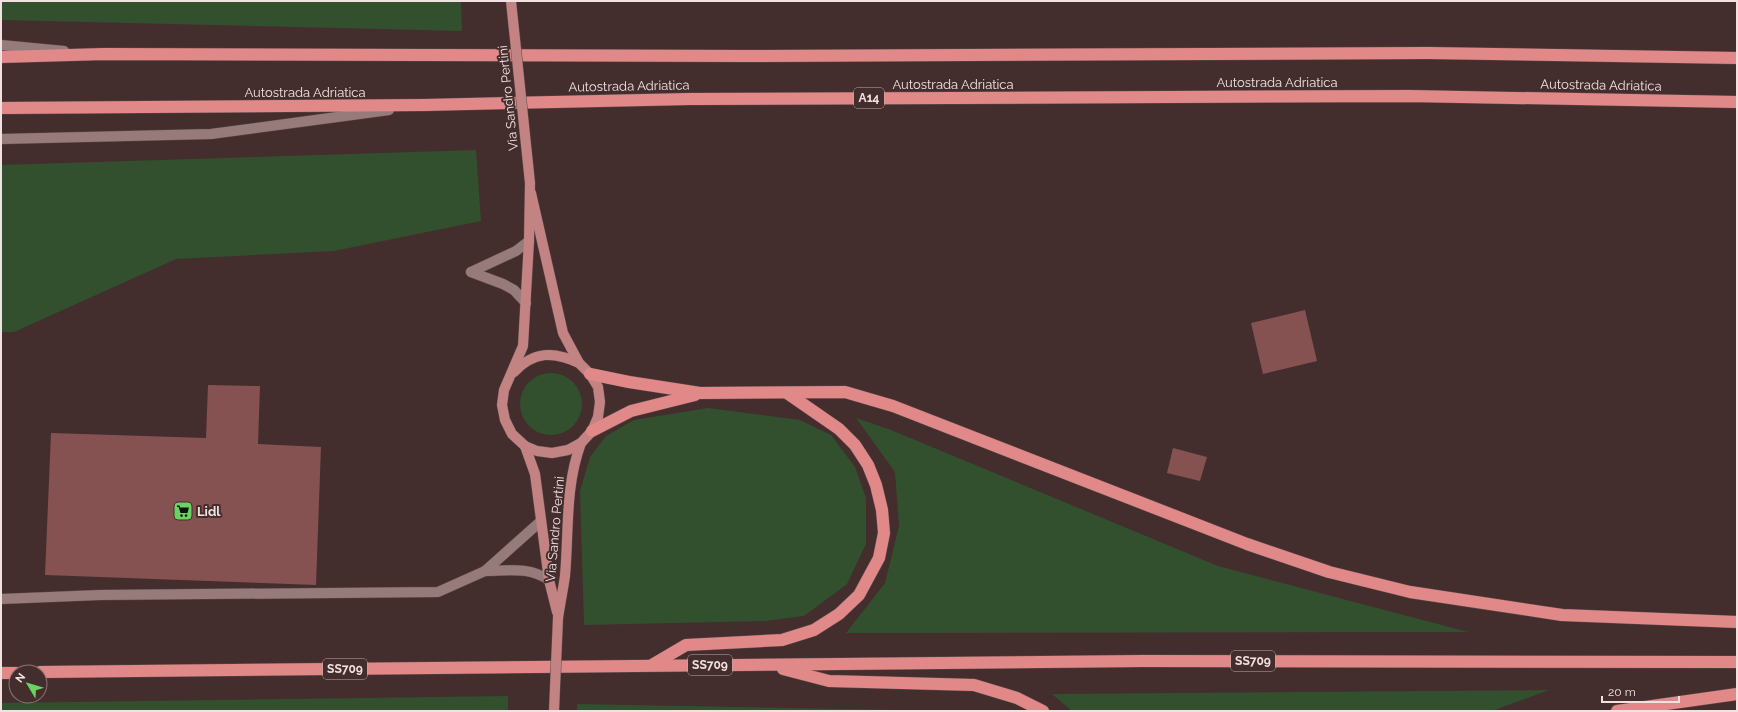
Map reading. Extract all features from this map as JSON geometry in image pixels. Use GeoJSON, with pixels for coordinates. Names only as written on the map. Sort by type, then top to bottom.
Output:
{"type":"FeatureCollection","features":[{"type":"Feature","properties":{"kind":"highway"},"geometry":{"type":"LineString","coordinates":[[1,57],[104,54],[754,56],[1428,53],[1737,58]]}},
{"type":"Feature","properties":{"kind":"highway","name":"Autostrada Adriatica"},"geometry":{"type":"LineString","coordinates":[[1,108],[425,105],[690,99],[1401,96],[1737,102]]}},
{"type":"Feature","properties":{"kind":"highway"},"geometry":{"type":"LineString","coordinates":[[590,374],[629,382],[700,393],[845,392],[893,406],[1247,544],[1329,572],[1410,592],[1562,615],[1737,622]]}},
{"type":"Feature","properties":{"kind":"highway"},"geometry":{"type":"LineString","coordinates":[[592,431],[631,411],[700,393]]}},
{"type":"Feature","properties":{"kind":"highway"},"geometry":{"type":"LineString","coordinates":[[650,666],[686,645],[782,640],[814,630],[839,614],[859,595],[879,558],[884,532],[882,510],[876,485],[868,465],[855,444],[839,429],[787,393]]}},
{"type":"Feature","properties":{"kind":"highway","name":"SS709"},"geometry":{"type":"LineString","coordinates":[[48,672],[1135,661],[1737,662]]}},
{"type":"Feature","properties":{"kind":"highway"},"geometry":{"type":"LineString","coordinates":[[769,665],[829,681],[974,685],[1017,698],[1043,711]]}},
{"type":"Feature","properties":{"kind":"highway"},"geometry":{"type":"LineString","coordinates":[[1617,711],[1737,694]]}},
{"type":"Feature","properties":{"kind":"main road","name":"Via Sandro Pertini"},"geometry":{"type":"LineString","coordinates":[[511,1],[530,188],[529,241],[523,346],[504,390],[502,405],[505,420],[512,434],[525,446],[537,451],[552,453],[568,450],[581,443],[592,431],[598,417],[600,402],[598,387],[590,374],[579,363],[563,333],[530,188]]}},
{"type":"Feature","properties":{"kind":"main road","name":"Via Sandro Pertini"},"geometry":{"type":"LineString","coordinates":[[511,376],[521,365],[535,357],[550,354],[565,356],[579,363]]}},
{"type":"Feature","properties":{"kind":"main road","name":"Via Sandro Pertini"},"geometry":{"type":"LineString","coordinates":[[554,711],[558,618],[564,576],[568,495],[574,462],[581,443]]}},
{"type":"Feature","properties":{"kind":"main road","name":"Via Sandro Pertini"},"geometry":{"type":"LineString","coordinates":[[525,446],[535,474],[549,580],[558,618]]}},
{"type":"Feature","properties":{"kind":"lane"},"geometry":{"type":"LineString","coordinates":[[1,45],[104,54]]}},
{"type":"Feature","properties":{"kind":"lane"},"geometry":{"type":"LineString","coordinates":[[1,139],[211,134],[425,105]]}},
{"type":"Feature","properties":{"kind":"lane"},"geometry":{"type":"LineString","coordinates":[[526,304],[514,290],[503,284],[471,272],[510,255],[529,241]]}},
{"type":"Feature","properties":{"kind":"lane"},"geometry":{"type":"LineString","coordinates":[[1,600],[100,596],[438,592],[485,572],[541,521]]}},
{"type":"Feature","properties":{"kind":"lane"},"geometry":{"type":"LineString","coordinates":[[485,572],[525,570],[538,573],[549,580]]}},
{"type":"Feature","properties":{"kind":"green space"},"geometry":{"type":"Polygon","coordinates":[[[1,1],[461,1],[462,31],[1,20],[1,1]]]}},
{"type":"Feature","properties":{"kind":"green space"},"geometry":{"type":"Polygon","coordinates":[[[476,150],[481,221],[334,251],[176,259],[14,332],[1,332],[1,165],[476,150]]]}},
{"type":"Feature","properties":{"kind":"green space"},"geometry":{"type":"Polygon","coordinates":[[[551,373],[568,378],[573,382],[577,387],[582,404],[577,421],[573,426],[568,430],[551,435],[534,430],[529,426],[525,421],[520,404],[525,387],[529,382],[534,378],[551,373]]]}},
{"type":"Feature","properties":{"kind":"green space"},"geometry":{"type":"Polygon","coordinates":[[[708,408],[800,420],[831,435],[855,467],[866,498],[866,544],[847,584],[804,616],[765,621],[584,625],[580,491],[590,457],[606,436],[634,420],[708,408]]]}},
{"type":"Feature","properties":{"kind":"green space"},"geometry":{"type":"Polygon","coordinates":[[[856,418],[891,430],[1218,566],[1468,632],[846,633],[885,583],[899,526],[895,472],[856,418]]]}},
{"type":"Feature","properties":{"kind":"green space"},"geometry":{"type":"Polygon","coordinates":[[[1549,690],[1492,711],[1072,711],[1052,694],[1549,690]]]}},
{"type":"Feature","properties":{"kind":"green space"},"geometry":{"type":"Polygon","coordinates":[[[508,696],[508,711],[1,711],[1,703],[48,704],[48,702],[508,696]]]}},
{"type":"Feature","properties":{"kind":"green space"},"geometry":{"type":"Polygon","coordinates":[[[577,704],[959,711],[577,711],[577,704]]]}},
{"type":"Feature","properties":{"kind":"building"},"geometry":{"type":"Polygon","coordinates":[[[1305,310],[1317,361],[1263,374],[1251,323],[1305,310]]]}},
{"type":"Feature","properties":{"kind":"building","name":"Lidl"},"geometry":{"type":"Polygon","coordinates":[[[208,385],[260,386],[258,444],[321,447],[316,585],[45,575],[51,433],[206,438],[208,385]]]}},
{"type":"Feature","properties":{"kind":"building"},"geometry":{"type":"Polygon","coordinates":[[[1173,448],[1207,457],[1200,481],[1167,473],[1173,448]]]}},
{"type":"Feature","properties":{"kind":"place","name":"Lidl"},"geometry":{"type":"Point","coordinates":[183,511]}}]}
